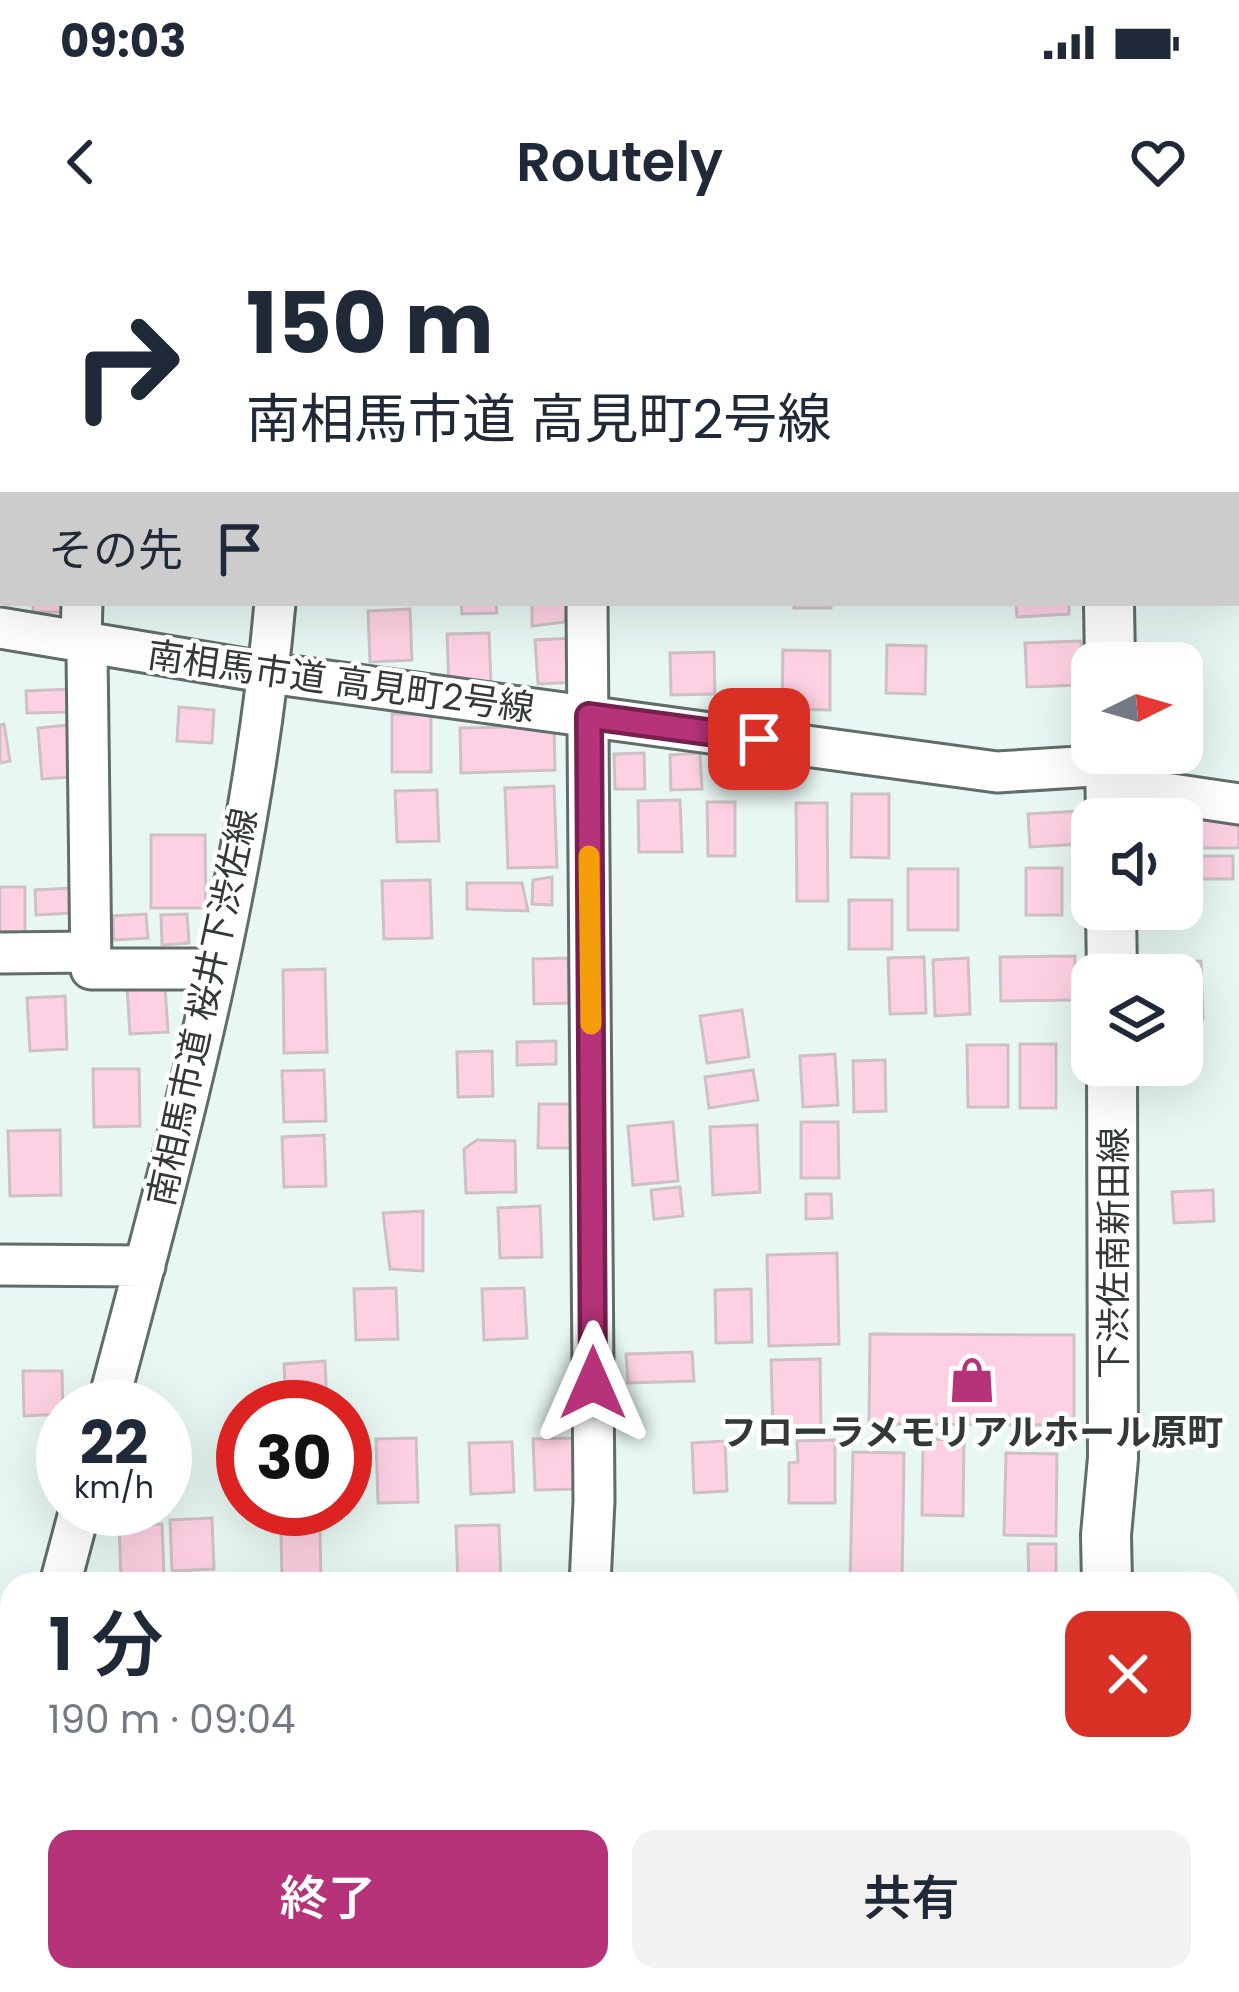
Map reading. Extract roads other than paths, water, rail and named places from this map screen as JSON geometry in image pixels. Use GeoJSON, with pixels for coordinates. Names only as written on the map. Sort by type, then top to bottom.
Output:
{"type":"FeatureCollection","features":[{"type":"Feature","properties":{"kind":"main road"},"geometry":{"type":"LineString","coordinates":[[1109,606],[1110,642]]}},
{"type":"Feature","properties":{"kind":"main road","name":"下渋佐南新田線"},"geometry":{"type":"LineString","coordinates":[[1108,1572],[1113,1458],[1112,1086]]}},
{"type":"Feature","properties":{"kind":"street","name":"南相馬市道 桜井下渋佐線"},"geometry":{"type":"LineString","coordinates":[[114,1380],[216,969],[243,837],[275,606]]}},
{"type":"Feature","properties":{"kind":"street"},"geometry":{"type":"LineString","coordinates":[[587,606],[595,1502],[591,1572]]}},
{"type":"Feature","properties":{"kind":"street","name":"南相馬市道 高見町2号線"},"geometry":{"type":"LineString","coordinates":[[0,628],[81,622],[269,673],[997,772],[1111,780],[1239,804]]}},
{"type":"Feature","properties":{"kind":"street"},"geometry":{"type":"LineString","coordinates":[[81,622],[87,653],[90,960]]}},
{"type":"Feature","properties":{"kind":"street"},"geometry":{"type":"LineString","coordinates":[[0,953],[216,969]]}},
{"type":"Feature","properties":{"kind":"street"},"geometry":{"type":"LineString","coordinates":[[0,1265],[145,1266]]}},
{"type":"Feature","properties":{"kind":"street"},"geometry":{"type":"LineString","coordinates":[[63,1572],[73,1536]]}},
{"type":"Feature","properties":{"kind":"place","name":"フローラメモリアルホール原町"},"geometry":{"type":"Point","coordinates":[972,1380]}}]}
